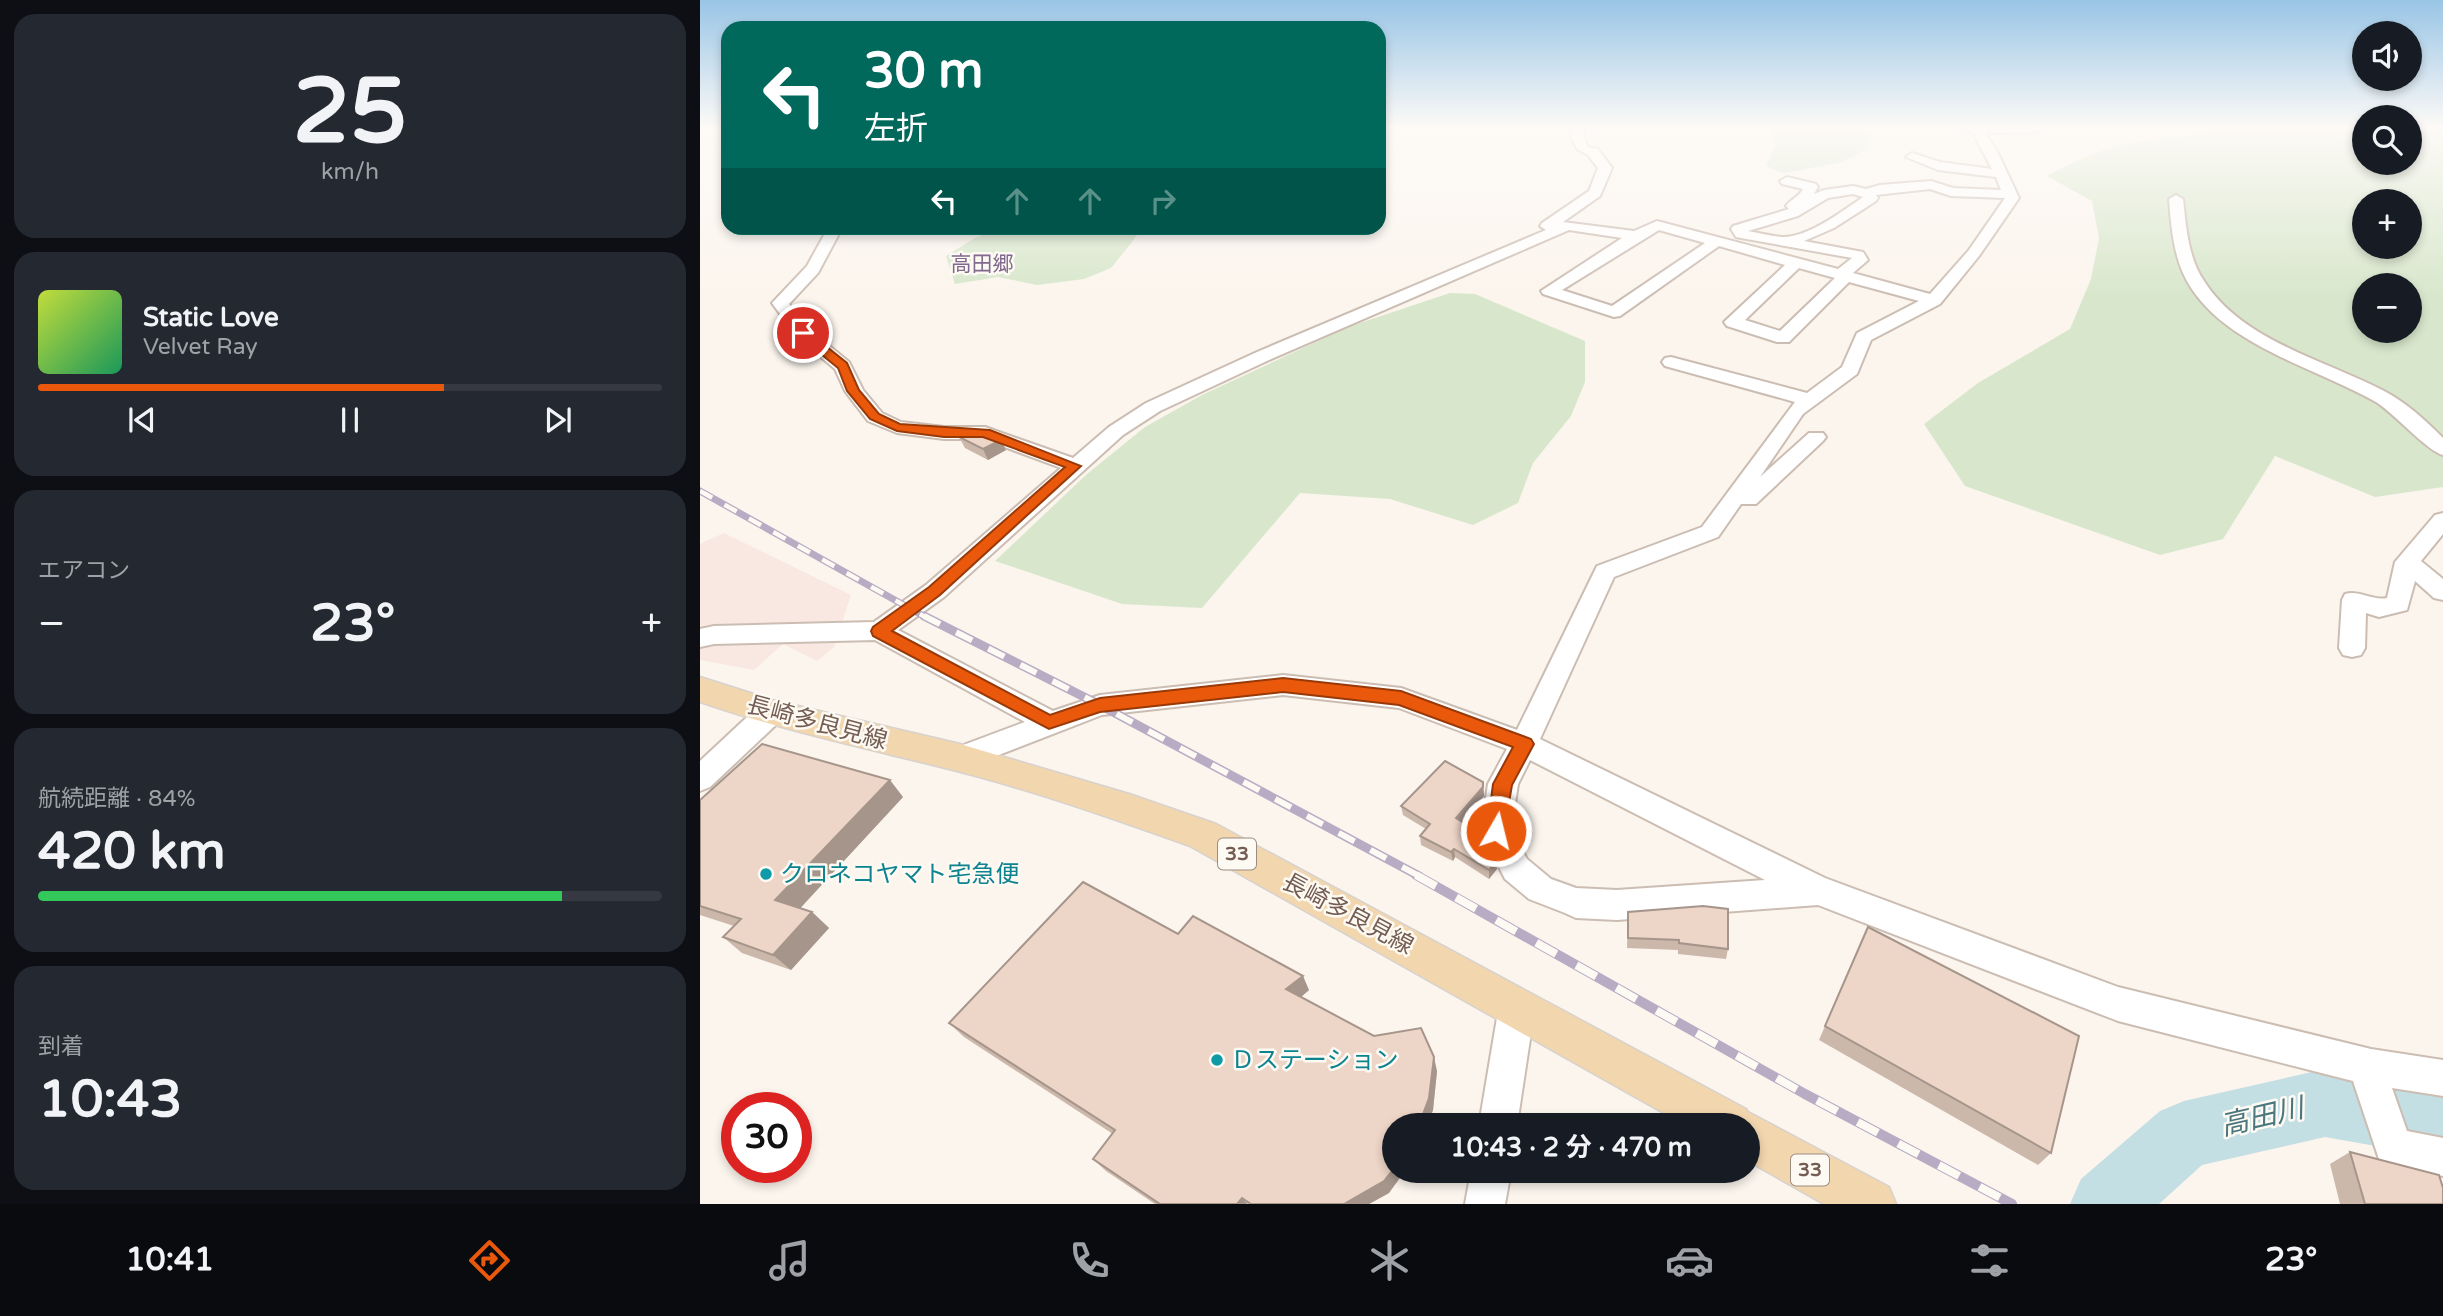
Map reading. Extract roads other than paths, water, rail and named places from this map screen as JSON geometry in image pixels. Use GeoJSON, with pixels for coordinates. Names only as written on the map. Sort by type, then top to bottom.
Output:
{"type":"FeatureCollection","features":[{"type":"Feature","properties":{"kind":"main road","name":"長崎多良見線"},"geometry":{"type":"LineString","coordinates":[[700,689],[770,713],[960,758],[1129,809],[1202,835],[1709,1113]]}},
{"type":"Feature","properties":{"kind":"main road","name":"33"},"geometry":{"type":"LineString","coordinates":[[1760,1142],[1872,1204]]}},
{"type":"Feature","properties":{"kind":"street"},"geometry":{"type":"LineString","coordinates":[[1542,238],[1547,225],[1595,194],[1599,184]]}},
{"type":"Feature","properties":{"kind":"street"},"geometry":{"type":"LineString","coordinates":[[1788,214],[1788,209],[1805,198],[1811,187],[1800,184]]}},
{"type":"Feature","properties":{"kind":"street"},"geometry":{"type":"LineString","coordinates":[[1820,891],[1617,905],[1576,904],[1540,888],[1516,869],[1496,831],[1503,784],[1605,572],[1710,532],[1796,411],[1850,370],[1863,337],[1934,300],[1974,253],[2012,198],[2005,184]]}},
{"type":"Feature","properties":{"kind":"street"},"geometry":{"type":"LineString","coordinates":[[1796,263],[1733,322],[1783,338],[1860,260],[1858,255],[1741,234],[1738,229],[1788,214],[1824,194],[1853,190],[1867,193],[1880,189],[1931,185],[1951,192],[2010,194]]}},
{"type":"Feature","properties":{"kind":"street"},"geometry":{"type":"LineString","coordinates":[[1782,242],[1820,232],[1871,198],[1867,193]]}},
{"type":"Feature","properties":{"kind":"street"},"geometry":{"type":"LineString","coordinates":[[2176,199],[2188,266],[2197,285],[2225,314],[2279,348],[2379,396],[2417,423],[2443,449]]}},
{"type":"Feature","properties":{"kind":"street"},"geometry":{"type":"LineString","coordinates":[[879,631],[934,591],[1116,431],[1153,407],[1567,225],[1636,236]]}},
{"type":"Feature","properties":{"kind":"street"},"geometry":{"type":"LineString","coordinates":[[1717,241],[1614,313],[1549,291],[1657,225],[1717,241],[1844,276],[1934,300]]}},
{"type":"Feature","properties":{"kind":"street"},"geometry":{"type":"LineString","coordinates":[[832,235],[825,252],[804,284],[780,303],[803,333],[843,366],[854,391],[875,417],[897,427],[944,433],[985,433],[1074,466]]}},
{"type":"Feature","properties":{"kind":"street"},"geometry":{"type":"LineString","coordinates":[[1671,362],[1810,400]]}},
{"type":"Feature","properties":{"kind":"street"},"geometry":{"type":"LineString","coordinates":[[1735,495],[1748,499],[1816,438]]}},
{"type":"Feature","properties":{"kind":"street"},"geometry":{"type":"LineString","coordinates":[[2352,648],[2354,600],[2379,608],[2398,604],[2407,562],[2443,520]]}},
{"type":"Feature","properties":{"kind":"street"},"geometry":{"type":"LineString","coordinates":[[2407,562],[2443,592]]}},
{"type":"Feature","properties":{"kind":"street"},"geometry":{"type":"LineString","coordinates":[[700,638],[765,632],[879,631],[1049,722]]}},
{"type":"Feature","properties":{"kind":"street"},"geometry":{"type":"LineString","coordinates":[[960,758],[1049,722],[1100,705],[1283,685],[1401,698],[1524,744],[1820,891],[2118,1004],[2371,1075],[2443,1077]]}},
{"type":"Feature","properties":{"kind":"street"},"geometry":{"type":"LineString","coordinates":[[700,779],[770,713]]}},
{"type":"Feature","properties":{"kind":"street"},"geometry":{"type":"LineString","coordinates":[[1500,1113],[1517,1006]]}},
{"type":"Feature","properties":{"kind":"street"},"geometry":{"type":"LineString","coordinates":[[2371,1075],[2394,1148],[2443,1157]]}},
{"type":"Feature","properties":{"kind":"street"},"geometry":{"type":"LineString","coordinates":[[1485,1204],[1489,1183]]}},
{"type":"Feature","properties":{"kind":"waterway","name":"高田川"},"geometry":{"type":"LineString","coordinates":[[2106,1204],[2184,1135],[2325,1103],[2443,1124]]}},
{"type":"Feature","properties":{"kind":"railway"},"geometry":{"type":"LineString","coordinates":[[700,491],[927,618]]}},
{"type":"Feature","properties":{"kind":"railway"},"geometry":{"type":"LineString","coordinates":[[924,616],[1100,705],[1419,876]]}},
{"type":"Feature","properties":{"kind":"railway"},"geometry":{"type":"LineString","coordinates":[[1416,875],[1805,1094],[2012,1204]]}},
{"type":"Feature","properties":{"kind":"place","name":"クロネコヤマト宅急便"},"geometry":{"type":"Point","coordinates":[766,874]}},
{"type":"Feature","properties":{"kind":"place","name":"Ｄステーション"},"geometry":{"type":"Point","coordinates":[1217,1060]}},
{"type":"Feature","properties":{"kind":"district","name":"高田郷"},"geometry":{"type":"Point","coordinates":[982,264]}}]}
